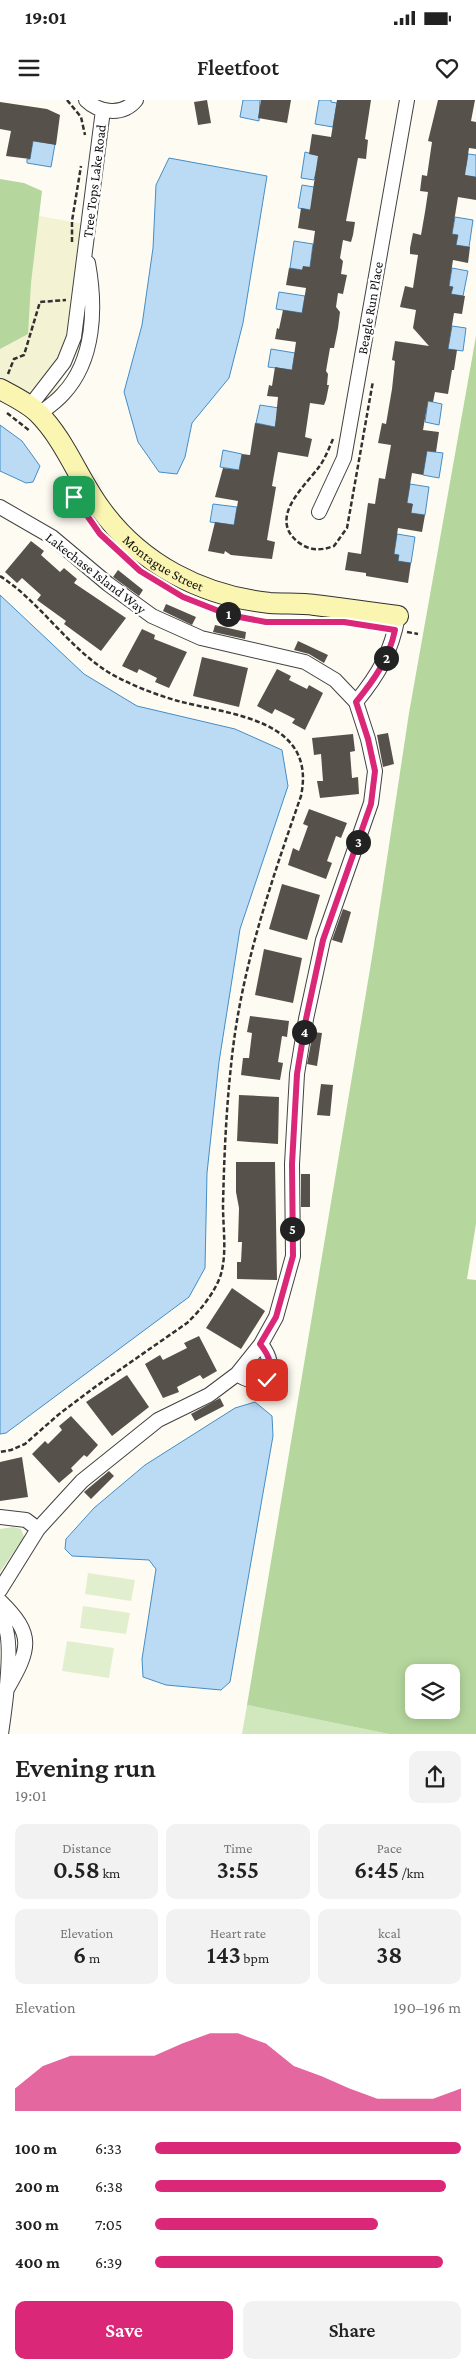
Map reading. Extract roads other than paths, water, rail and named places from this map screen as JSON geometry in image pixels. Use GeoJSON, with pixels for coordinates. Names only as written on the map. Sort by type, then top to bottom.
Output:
{"type":"FeatureCollection","features":[{"type":"Feature","properties":{"kind":"street","name":"Tree Tops Lake Road"},"geometry":{"type":"LineString","coordinates":[[86,100],[103,110],[124,109],[136,100]]}},
{"type":"Feature","properties":{"kind":"street","name":"Beagle Run Place"},"geometry":{"type":"LineString","coordinates":[[319,512],[344,458],[407,100]]}},
{"type":"Feature","properties":{"kind":"street","name":"Tree Tops Lake Road"},"geometry":{"type":"LineString","coordinates":[[34,418],[70,350],[74,337],[79,250],[103,110]]}},
{"type":"Feature","properties":{"kind":"street","name":"Montague Street"},"geometry":{"type":"LineString","coordinates":[[2,385],[60,442],[96,503],[117,531],[143,554],[172,574],[224,595],[269,603],[313,605],[396,623]]}},
{"type":"Feature","properties":{"kind":"street","name":"Lakechase Island Way"},"geometry":{"type":"LineString","coordinates":[[0,507],[52,537],[108,584],[152,616],[201,638],[305,662],[335,680],[356,702],[368,739],[375,771],[371,804],[323,940],[306,1019],[297,1074],[292,1164],[293,1256],[276,1317],[260,1344],[237,1374],[209,1395],[158,1420],[82,1481],[38,1529],[0,1590]]}},
{"type":"Feature","properties":{"kind":"street"},"geometry":{"type":"LineString","coordinates":[[356,702],[376,677],[388,653],[396,623]]}},
{"type":"Feature","properties":{"kind":"street"},"geometry":{"type":"LineString","coordinates":[[237,1374],[244,1379],[255,1382],[267,1380],[271,1368],[270,1357],[260,1344]]}},
{"type":"Feature","properties":{"kind":"street"},"geometry":{"type":"LineString","coordinates":[[0,1517],[26,1520],[38,1529]]}},
{"type":"Feature","properties":{"kind":"street"},"geometry":{"type":"LineString","coordinates":[[0,1601],[18,1619],[26,1639],[21,1664],[7,1690]]}},
{"type":"Feature","properties":{"kind":"street"},"geometry":{"type":"LineString","coordinates":[[0,1618],[8,1637],[7,1690],[1,1734]]}},
{"type":"Feature","properties":{"kind":"water"},"geometry":{"type":"Polygon","coordinates":[[[243,100],[260,100],[259,121],[240,117],[243,100]]]}},
{"type":"Feature","properties":{"kind":"water"},"geometry":{"type":"Polygon","coordinates":[[[319,100],[331,100],[331,102],[337,103],[333,127],[315,124],[319,100]]]}},
{"type":"Feature","properties":{"kind":"water"},"geometry":{"type":"Polygon","coordinates":[[[33,141],[55,144],[51,167],[27,163],[27,159],[30,159],[33,141]]]}},
{"type":"Feature","properties":{"kind":"water"},"geometry":{"type":"Polygon","coordinates":[[[305,152],[320,156],[314,180],[301,178],[305,152]]]}},
{"type":"Feature","properties":{"kind":"water"},"geometry":{"type":"Polygon","coordinates":[[[468,154],[476,155],[476,177],[461,175],[466,166],[468,154]]]}},
{"type":"Feature","properties":{"kind":"water"},"geometry":{"type":"Polygon","coordinates":[[[169,158],[267,176],[243,323],[229,378],[192,423],[185,457],[177,474],[159,472],[138,442],[124,392],[142,325],[153,248],[156,185],[169,158]]]}},
{"type":"Feature","properties":{"kind":"water"},"geometry":{"type":"Polygon","coordinates":[[[302,185],[314,187],[312,210],[298,208],[302,185]]]}},
{"type":"Feature","properties":{"kind":"water"},"geometry":{"type":"Polygon","coordinates":[[[455,217],[473,220],[469,247],[456,245],[458,235],[452,234],[455,217]]]}},
{"type":"Feature","properties":{"kind":"water"},"geometry":{"type":"Polygon","coordinates":[[[294,241],[313,244],[310,267],[302,270],[290,268],[294,241]]]}},
{"type":"Feature","properties":{"kind":"water"},"geometry":{"type":"Polygon","coordinates":[[[452,268],[468,271],[463,296],[451,294],[453,287],[449,286],[452,268]]]}},
{"type":"Feature","properties":{"kind":"water"},"geometry":{"type":"Polygon","coordinates":[[[279,292],[305,296],[302,313],[276,309],[279,292]]]}},
{"type":"Feature","properties":{"kind":"water"},"geometry":{"type":"Polygon","coordinates":[[[452,326],[466,328],[463,351],[448,349],[452,326]]]}},
{"type":"Feature","properties":{"kind":"water"},"geometry":{"type":"Polygon","coordinates":[[[271,349],[295,353],[292,370],[268,367],[271,349]]]}},
{"type":"Feature","properties":{"kind":"water"},"geometry":{"type":"Polygon","coordinates":[[[428,401],[442,404],[439,425],[425,422],[428,401]]]}},
{"type":"Feature","properties":{"kind":"water"},"geometry":{"type":"Polygon","coordinates":[[[260,405],[279,408],[275,427],[256,423],[260,405]]]}},
{"type":"Feature","properties":{"kind":"water"},"geometry":{"type":"Polygon","coordinates":[[[0,425],[22,441],[40,466],[33,482],[26,483],[0,471],[0,425]]]}},
{"type":"Feature","properties":{"kind":"water"},"geometry":{"type":"Polygon","coordinates":[[[223,450],[242,454],[239,470],[220,467],[223,450]]]}},
{"type":"Feature","properties":{"kind":"water"},"geometry":{"type":"Polygon","coordinates":[[[427,451],[443,453],[439,478],[423,475],[427,451]]]}},
{"type":"Feature","properties":{"kind":"water"},"geometry":{"type":"Polygon","coordinates":[[[410,484],[429,487],[425,515],[411,513],[412,504],[407,503],[410,484]]]}},
{"type":"Feature","properties":{"kind":"water"},"geometry":{"type":"Polygon","coordinates":[[[213,504],[237,507],[234,525],[210,522],[213,504]]]}},
{"type":"Feature","properties":{"kind":"water"},"geometry":{"type":"Polygon","coordinates":[[[397,534],[415,537],[411,563],[398,561],[399,555],[394,554],[397,534]]]}},
{"type":"Feature","properties":{"kind":"water"},"geometry":{"type":"Polygon","coordinates":[[[0,595],[84,674],[137,706],[235,729],[282,750],[288,786],[240,929],[219,1062],[207,1173],[205,1268],[189,1297],[6,1433],[0,1434],[0,595]]]}},
{"type":"Feature","properties":{"kind":"water"},"geometry":{"type":"Polygon","coordinates":[[[255,1402],[272,1416],[273,1436],[230,1682],[221,1690],[166,1685],[143,1677],[142,1659],[156,1569],[149,1560],[72,1556],[65,1549],[66,1539],[94,1508],[145,1465],[235,1408],[255,1402]]]}}]}
